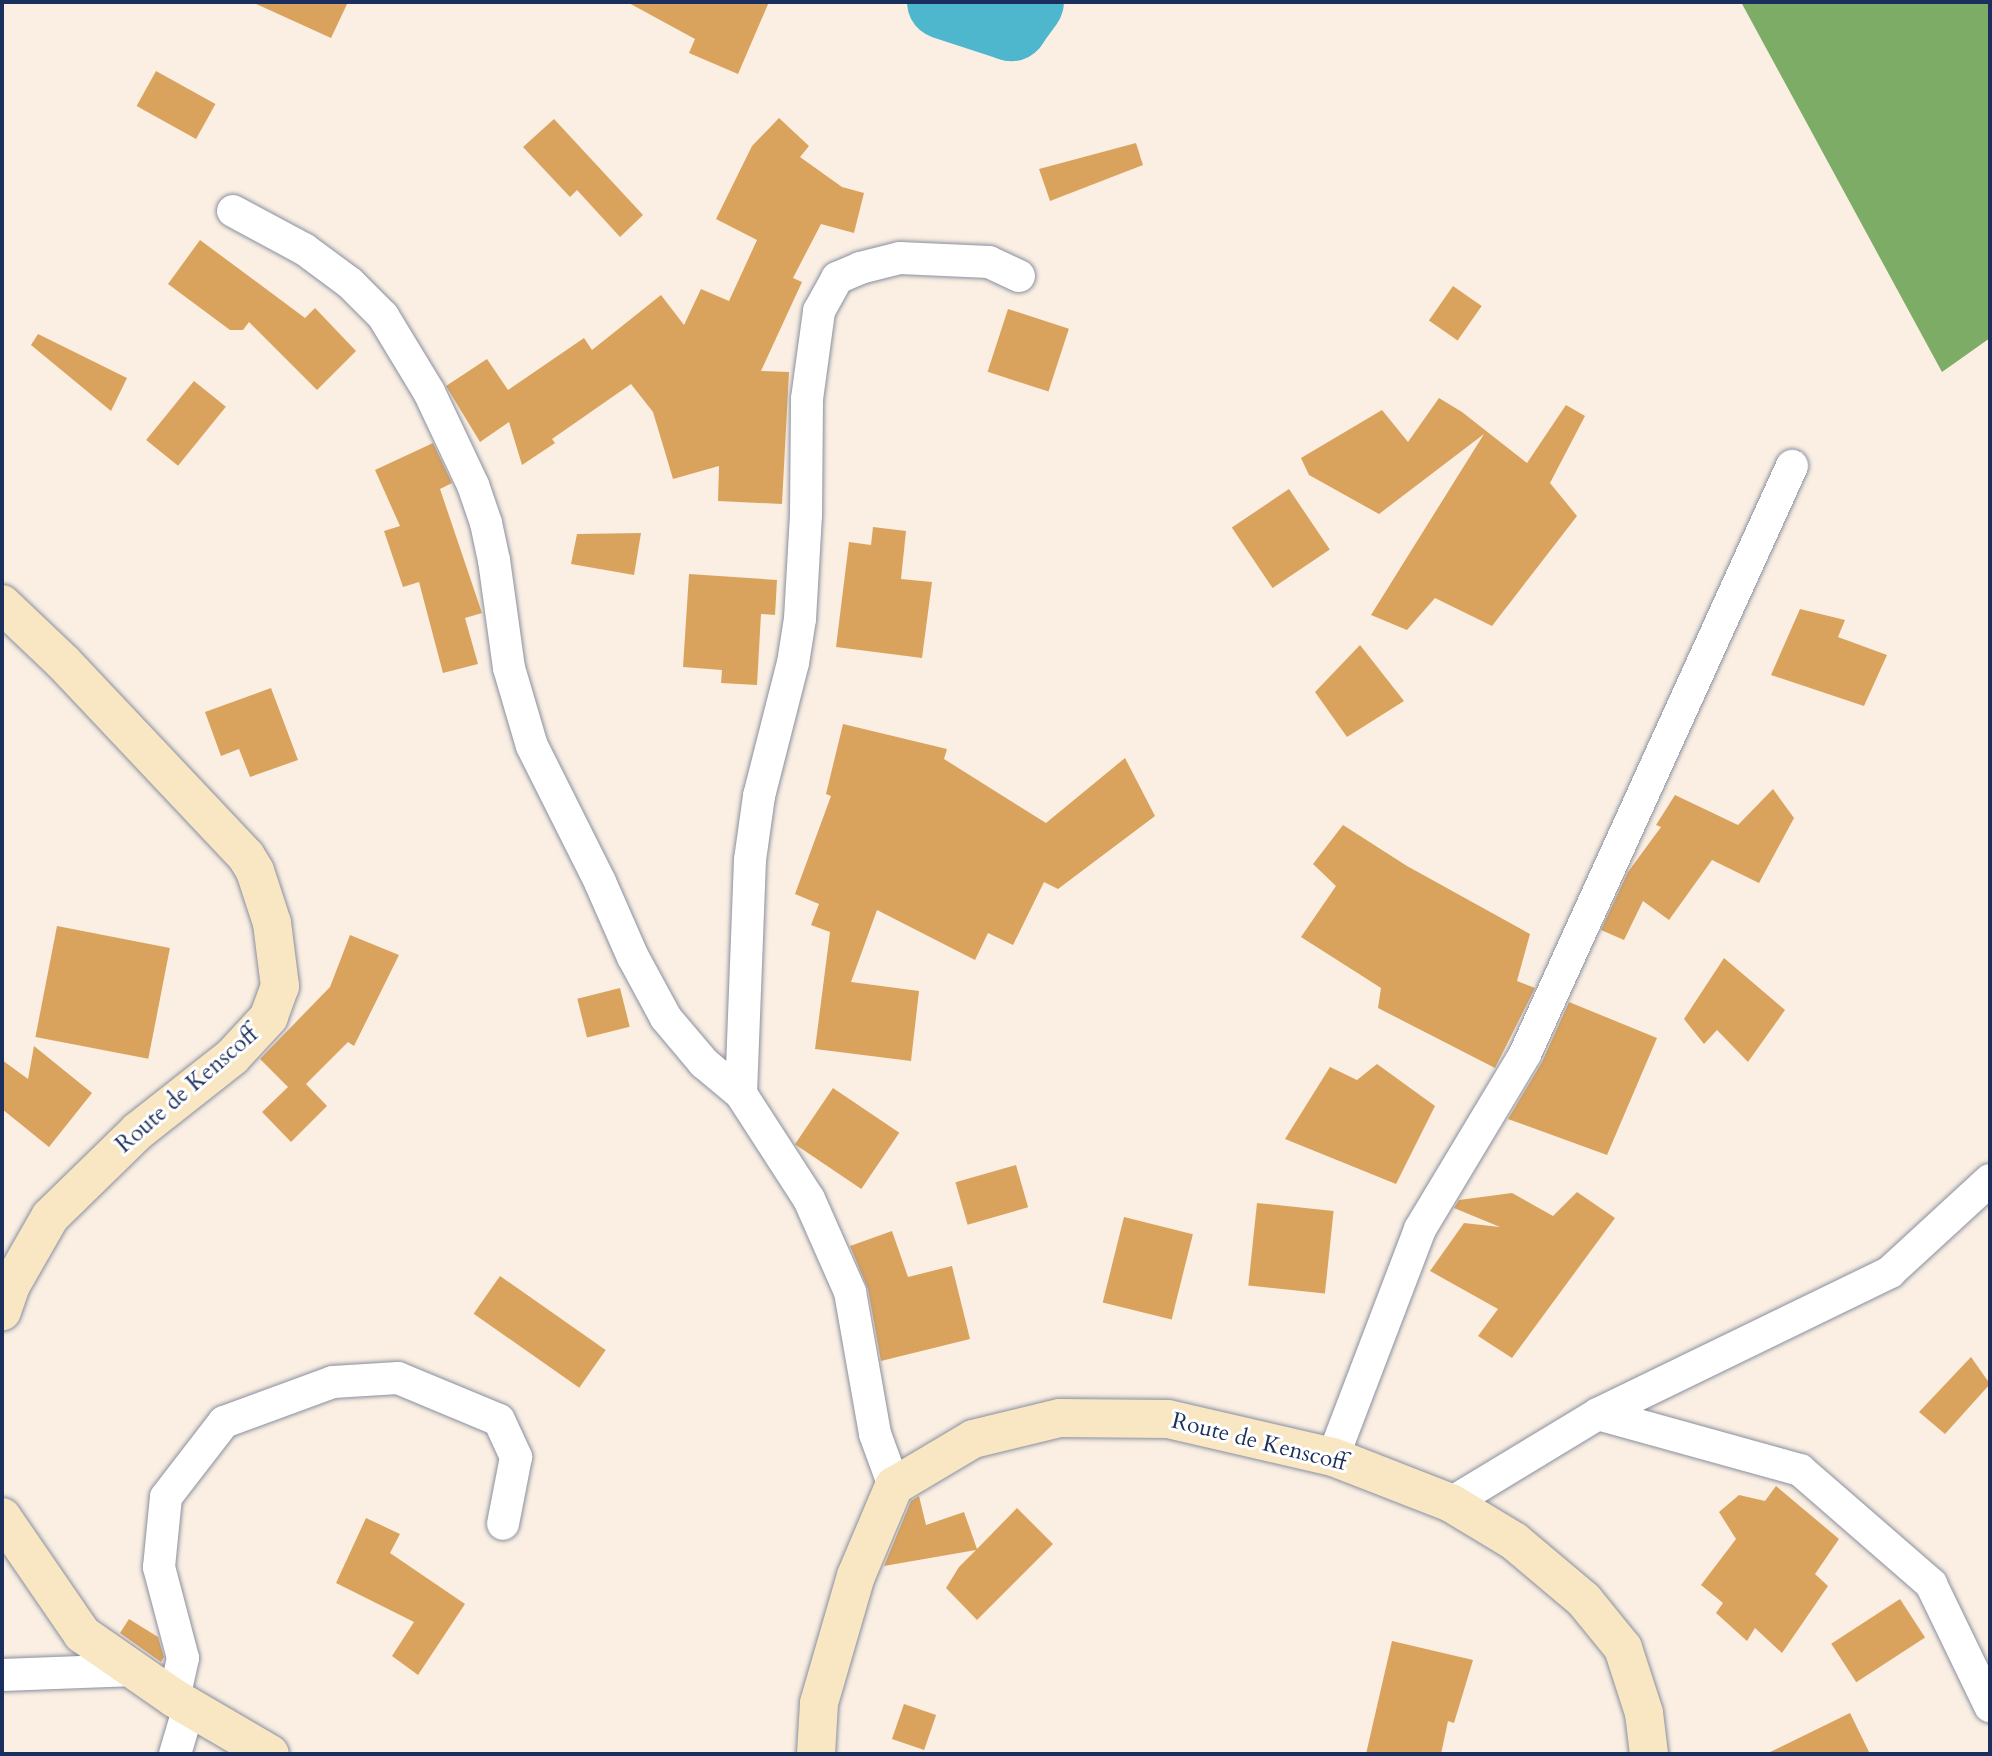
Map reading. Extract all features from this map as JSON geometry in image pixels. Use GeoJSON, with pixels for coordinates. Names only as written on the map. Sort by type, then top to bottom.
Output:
{"type":"FeatureCollection","features":[{"type":"Feature","properties":{"kind":"main road","name":"Route de Kenscoff"},"geometry":{"type":"LineString","coordinates":[[2,604],[63,662],[246,856],[255,871],[272,923],[280,986],[269,1017],[232,1057],[138,1131],[50,1217],[10,1285],[2,1311]]}},
{"type":"Feature","properties":{"kind":"main road","name":"Route de Kenscoff"},"geometry":{"type":"LineString","coordinates":[[894,1486],[973,1439],[1060,1418],[1168,1419],[1333,1457],[1451,1503],[1514,1541],[1584,1600],[1623,1648],[1644,1713],[1649,1754]]}},
{"type":"Feature","properties":{"kind":"main road"},"geometry":{"type":"LineString","coordinates":[[816,1754],[819,1703],[856,1576],[894,1486]]}},
{"type":"Feature","properties":{"kind":"main road"},"geometry":{"type":"LineString","coordinates":[[2,1517],[82,1634],[182,1703],[270,1754]]}},
{"type":"Feature","properties":{"kind":"street"},"geometry":{"type":"LineString","coordinates":[[233,211],[304,249],[350,284],[383,316],[406,351],[473,485],[494,560],[509,668],[532,746],[547,780],[583,845],[633,957],[666,1018],[704,1063],[741,1094],[809,1199],[850,1292],[875,1434],[894,1486]]}},
{"type":"Feature","properties":{"kind":"street"},"geometry":{"type":"LineString","coordinates":[[741,1094],[750,860],[760,796],[793,663],[800,619],[806,516],[807,399],[819,311],[837,278],[860,268],[900,258],[989,262],[1019,276]]}},
{"type":"Feature","properties":{"kind":"street"},"geometry":{"type":"LineString","coordinates":[[1333,1457],[1420,1229],[1525,1054],[1792,466]]}},
{"type":"Feature","properties":{"kind":"street"},"geometry":{"type":"LineString","coordinates":[[1451,1503],[1598,1414],[1890,1272],[1990,1180]]}},
{"type":"Feature","properties":{"kind":"street"},"geometry":{"type":"LineString","coordinates":[[175,1754],[182,1703],[183,1658],[159,1567],[166,1497],[224,1422],[332,1382],[398,1378],[499,1420],[516,1457],[503,1524]]}},
{"type":"Feature","properties":{"kind":"street"},"geometry":{"type":"LineString","coordinates":[[1598,1414],[1800,1471],[1931,1584],[1990,1706]]}},
{"type":"Feature","properties":{"kind":"street"},"geometry":{"type":"LineString","coordinates":[[2,1675],[135,1670]]}},
{"type":"Feature","properties":{"kind":"green space"},"geometry":{"type":"Polygon","coordinates":[[[1741,2],[1990,2],[1990,338],[1942,372],[1741,2]]]}},
{"type":"Feature","properties":{"kind":"building"},"geometry":{"type":"Polygon","coordinates":[[[252,2],[348,2],[331,38],[252,2]]]}},
{"type":"Feature","properties":{"kind":"building"},"geometry":{"type":"Polygon","coordinates":[[[627,2],[769,2],[738,74],[689,53],[695,39],[627,2]]]}},
{"type":"Feature","properties":{"kind":"building"},"geometry":{"type":"Polygon","coordinates":[[[156,71],[215,104],[196,139],[137,106],[156,71]]]}},
{"type":"Feature","properties":{"kind":"building"},"geometry":{"type":"Polygon","coordinates":[[[779,118],[809,146],[800,157],[842,187],[864,193],[854,233],[821,224],[793,278],[802,282],[761,371],[789,372],[782,504],[718,501],[719,466],[673,479],[653,412],[631,384],[552,439],[555,443],[522,465],[509,422],[480,442],[446,386],[487,359],[508,390],[584,338],[592,350],[661,295],[684,325],[701,289],[729,301],[757,240],[716,219],[752,146],[779,118]]]}},
{"type":"Feature","properties":{"kind":"building"},"geometry":{"type":"Polygon","coordinates":[[[554,119],[643,215],[620,237],[577,190],[570,197],[523,147],[554,119]]]}},
{"type":"Feature","properties":{"kind":"building"},"geometry":{"type":"Polygon","coordinates":[[[1136,143],[1143,165],[1050,201],[1039,169],[1136,143]]]}},
{"type":"Feature","properties":{"kind":"building"},"geometry":{"type":"Polygon","coordinates":[[[200,240],[305,318],[315,308],[356,351],[317,390],[249,322],[243,330],[230,330],[168,284],[200,240]]]}},
{"type":"Feature","properties":{"kind":"building"},"geometry":{"type":"Polygon","coordinates":[[[1453,286],[1482,306],[1458,340],[1429,320],[1453,286]]]}},
{"type":"Feature","properties":{"kind":"building"},"geometry":{"type":"Polygon","coordinates":[[[1008,309],[1069,329],[1048,392],[988,372],[1008,309]]]}},
{"type":"Feature","properties":{"kind":"building"},"geometry":{"type":"Polygon","coordinates":[[[38,334],[127,378],[111,411],[31,345],[38,334]]]}},
{"type":"Feature","properties":{"kind":"building"},"geometry":{"type":"Polygon","coordinates":[[[194,381],[226,407],[178,466],[146,440],[194,381]]]}},
{"type":"Feature","properties":{"kind":"building"},"geometry":{"type":"Polygon","coordinates":[[[1439,398],[1462,412],[1527,463],[1566,405],[1585,416],[1550,483],[1577,516],[1492,626],[1435,598],[1407,630],[1371,615],[1484,434],[1379,514],[1309,475],[1301,458],[1382,410],[1408,442],[1439,398]]]}},
{"type":"Feature","properties":{"kind":"building"},"geometry":{"type":"Polygon","coordinates":[[[433,443],[452,483],[440,489],[482,613],[465,618],[478,664],[443,673],[419,582],[403,587],[384,531],[400,526],[375,470],[433,443]]]}},
{"type":"Feature","properties":{"kind":"building"},"geometry":{"type":"Polygon","coordinates":[[[1289,489],[1330,550],[1273,588],[1232,528],[1289,489]]]}},
{"type":"Feature","properties":{"kind":"building"},"geometry":{"type":"Polygon","coordinates":[[[873,527],[906,531],[901,579],[932,582],[922,658],[836,647],[849,542],[871,545],[873,527]]]}},
{"type":"Feature","properties":{"kind":"building"},"geometry":{"type":"Polygon","coordinates":[[[641,533],[634,575],[571,564],[577,534],[641,533]]]}},
{"type":"Feature","properties":{"kind":"building"},"geometry":{"type":"Polygon","coordinates":[[[689,574],[777,580],[775,615],[761,614],[757,685],[721,683],[722,670],[683,667],[689,574]]]}},
{"type":"Feature","properties":{"kind":"building"},"geometry":{"type":"Polygon","coordinates":[[[1800,609],[1845,620],[1838,637],[1887,655],[1864,706],[1771,675],[1800,609]]]}},
{"type":"Feature","properties":{"kind":"building"},"geometry":{"type":"Polygon","coordinates":[[[1360,645],[1404,701],[1347,737],[1315,692],[1360,645]]]}},
{"type":"Feature","properties":{"kind":"building"},"geometry":{"type":"Polygon","coordinates":[[[271,688],[298,760],[250,777],[239,749],[221,756],[205,712],[271,688]]]}},
{"type":"Feature","properties":{"kind":"building"},"geometry":{"type":"Polygon","coordinates":[[[843,724],[947,749],[944,759],[1046,823],[1125,758],[1155,816],[1058,889],[1044,882],[1013,945],[988,933],[975,960],[877,910],[851,982],[919,991],[911,1061],[815,1049],[830,932],[811,925],[819,904],[795,894],[831,796],[826,794],[843,724]]]}},
{"type":"Feature","properties":{"kind":"building"},"geometry":{"type":"Polygon","coordinates":[[[1773,789],[1794,818],[1759,883],[1712,860],[1669,920],[1643,901],[1624,940],[1601,930],[1628,872],[1661,827],[1656,825],[1675,795],[1738,825],[1773,789]]]}},
{"type":"Feature","properties":{"kind":"building"},"geometry":{"type":"Polygon","coordinates":[[[1343,825],[1407,866],[1530,934],[1517,981],[1535,988],[1495,1068],[1378,1008],[1381,988],[1301,937],[1336,886],[1313,864],[1343,825]]]}},
{"type":"Feature","properties":{"kind":"building"},"geometry":{"type":"Polygon","coordinates":[[[57,926],[170,948],[148,1059],[35,1037],[57,926]]]}},
{"type":"Feature","properties":{"kind":"building"},"geometry":{"type":"Polygon","coordinates":[[[350,935],[399,955],[354,1046],[348,1042],[306,1084],[327,1106],[291,1142],[262,1112],[288,1087],[260,1059],[330,987],[350,935]]]}},
{"type":"Feature","properties":{"kind":"building"},"geometry":{"type":"Polygon","coordinates":[[[1724,958],[1785,1010],[1748,1062],[1717,1030],[1704,1044],[1684,1019],[1724,958]]]}},
{"type":"Feature","properties":{"kind":"building"},"geometry":{"type":"Polygon","coordinates":[[[620,988],[630,1027],[587,1037],[577,999],[620,988]]]}},
{"type":"Feature","properties":{"kind":"building"},"geometry":{"type":"Polygon","coordinates":[[[1569,1002],[1657,1038],[1607,1155],[1508,1119],[1542,1062],[1569,1002]]]}},
{"type":"Feature","properties":{"kind":"building"},"geometry":{"type":"Polygon","coordinates":[[[34,1046],[92,1093],[49,1147],[2,1109],[2,1060],[28,1079],[34,1046]]]}},
{"type":"Feature","properties":{"kind":"building"},"geometry":{"type":"Polygon","coordinates":[[[1377,1064],[1435,1106],[1396,1184],[1285,1139],[1330,1067],[1357,1080],[1377,1064]]]}},
{"type":"Feature","properties":{"kind":"building"},"geometry":{"type":"Polygon","coordinates":[[[833,1088],[899,1133],[861,1189],[795,1144],[833,1088]]]}},
{"type":"Feature","properties":{"kind":"building"},"geometry":{"type":"Polygon","coordinates":[[[1016,1165],[1028,1207],[968,1225],[955,1182],[1016,1165]]]}},
{"type":"Feature","properties":{"kind":"building"},"geometry":{"type":"Polygon","coordinates":[[[1577,1192],[1615,1218],[1512,1358],[1478,1336],[1498,1309],[1430,1271],[1464,1223],[1500,1227],[1454,1208],[1459,1200],[1512,1193],[1553,1216],[1577,1192]]]}},
{"type":"Feature","properties":{"kind":"building"},"geometry":{"type":"Polygon","coordinates":[[[1257,1203],[1334,1211],[1325,1294],[1248,1286],[1257,1203]]]}},
{"type":"Feature","properties":{"kind":"building"},"geometry":{"type":"Polygon","coordinates":[[[1124,1217],[1193,1234],[1172,1320],[1103,1302],[1124,1217]]]}},
{"type":"Feature","properties":{"kind":"building"},"geometry":{"type":"Polygon","coordinates":[[[892,1231],[908,1277],[952,1266],[970,1339],[881,1361],[868,1289],[850,1246],[892,1231]]]}},
{"type":"Feature","properties":{"kind":"building"},"geometry":{"type":"Polygon","coordinates":[[[500,1276],[606,1350],[579,1388],[474,1314],[500,1276]]]}},
{"type":"Feature","properties":{"kind":"building"},"geometry":{"type":"Polygon","coordinates":[[[1971,1357],[1990,1384],[1945,1434],[1919,1412],[1971,1357]]]}},
{"type":"Feature","properties":{"kind":"building"},"geometry":{"type":"Polygon","coordinates":[[[1776,1486],[1839,1539],[1815,1574],[1828,1586],[1782,1653],[1755,1628],[1747,1641],[1716,1613],[1723,1603],[1701,1585],[1736,1539],[1719,1512],[1739,1495],[1765,1501],[1776,1486]]]}},
{"type":"Feature","properties":{"kind":"building"},"geometry":{"type":"Polygon","coordinates":[[[919,1496],[926,1525],[964,1512],[977,1549],[1017,1508],[1053,1544],[977,1620],[946,1588],[959,1567],[976,1550],[884,1566],[911,1501],[919,1496]]]}},
{"type":"Feature","properties":{"kind":"building"},"geometry":{"type":"Polygon","coordinates":[[[366,1518],[400,1534],[390,1553],[465,1604],[418,1675],[392,1656],[414,1622],[336,1583],[366,1518]]]}},
{"type":"Feature","properties":{"kind":"building"},"geometry":{"type":"Polygon","coordinates":[[[1900,1599],[1925,1638],[1856,1682],[1831,1644],[1900,1599]]]}},
{"type":"Feature","properties":{"kind":"building"},"geometry":{"type":"Polygon","coordinates":[[[129,1619],[158,1637],[164,1657],[161,1662],[120,1633],[129,1619]]]}},
{"type":"Feature","properties":{"kind":"building"},"geometry":{"type":"Polygon","coordinates":[[[1392,1641],[1473,1660],[1454,1723],[1448,1721],[1441,1754],[1366,1754],[1392,1641]]]}},
{"type":"Feature","properties":{"kind":"building"},"geometry":{"type":"Polygon","coordinates":[[[904,1704],[936,1715],[924,1750],[892,1739],[904,1704]]]}},
{"type":"Feature","properties":{"kind":"building"},"geometry":{"type":"Polygon","coordinates":[[[1850,1713],[1870,1754],[1766,1754],[1850,1713]]]}},
{"type":"Feature","properties":{"kind":"waterway"},"geometry":{"type":"LineString","coordinates":[[944,2],[1011,24],[1027,2]]}}]}
